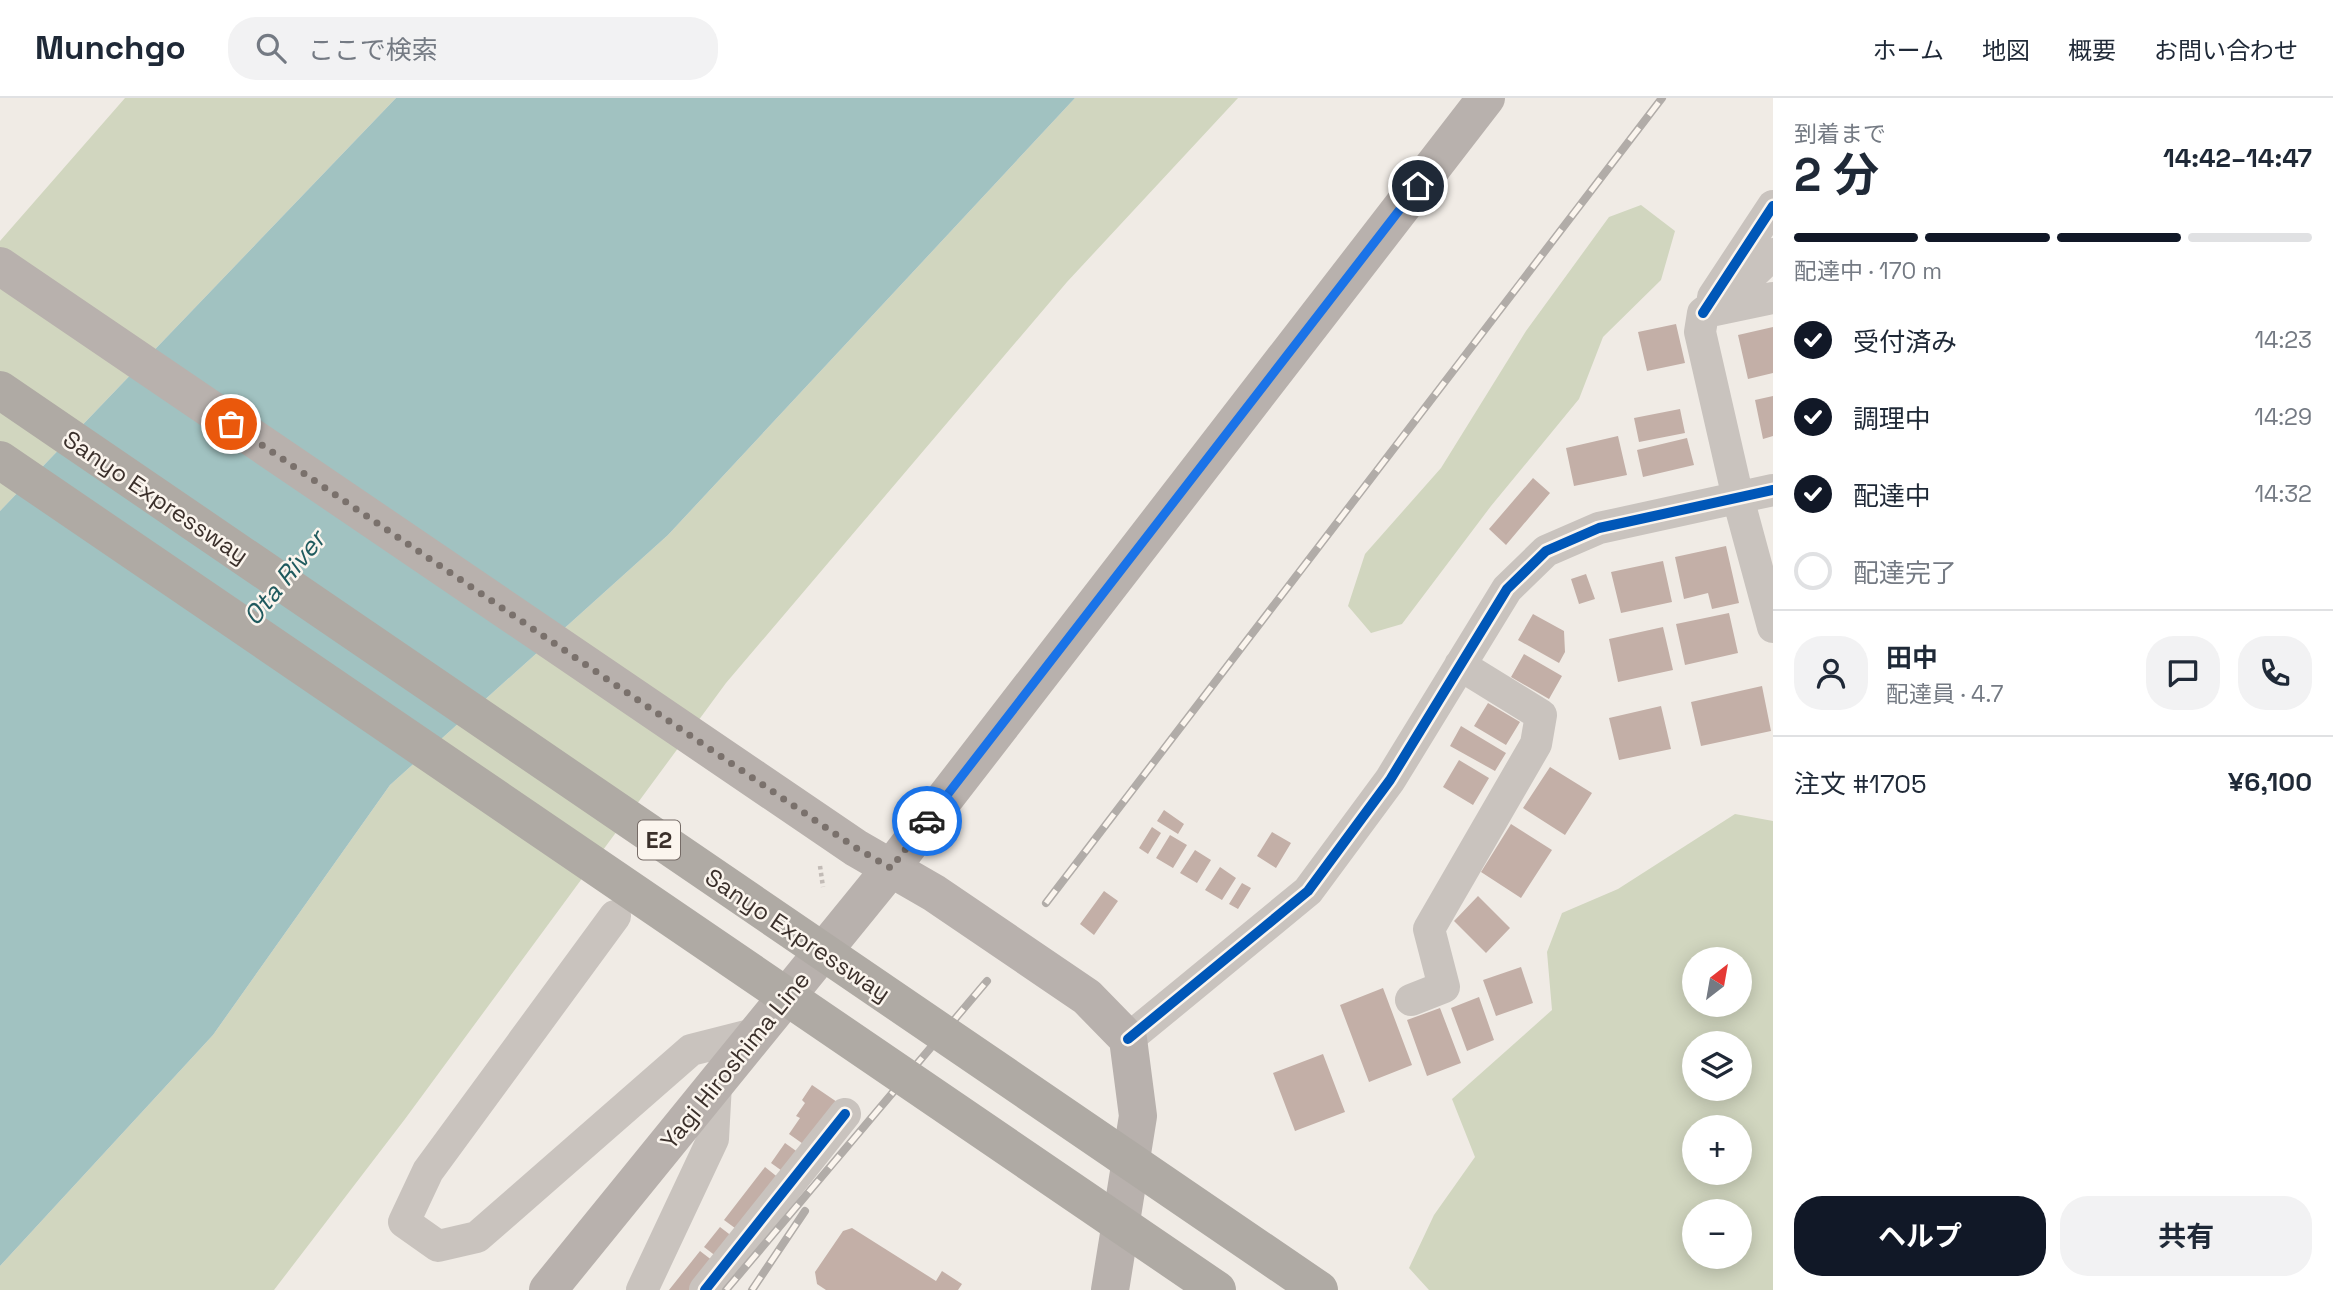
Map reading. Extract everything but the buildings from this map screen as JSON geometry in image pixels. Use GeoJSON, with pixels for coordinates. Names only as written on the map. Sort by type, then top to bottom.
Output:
{"type":"FeatureCollection","features":[{"type":"Feature","properties":{"kind":"highway","name":"Sanyo Expressway"},"geometry":{"type":"LineString","coordinates":[[0,390],[1319,1290]]}},
{"type":"Feature","properties":{"kind":"highway","name":"E2"},"geometry":{"type":"LineString","coordinates":[[0,460],[1217,1290]]}},
{"type":"Feature","properties":{"kind":"main road","name":"Yagi Hiroshima Line"},"geometry":{"type":"LineString","coordinates":[[548,1290],[891,868],[1486,98]]}},
{"type":"Feature","properties":{"kind":"main road"},"geometry":{"type":"LineString","coordinates":[[0,266],[856,848],[1087,996],[1128,1040],[1138,1116],[1110,1290]]}},
{"type":"Feature","properties":{"kind":"street"},"geometry":{"type":"LineString","coordinates":[[1773,206],[1703,313],[1700,332],[1738,498],[1773,627]]}},
{"type":"Feature","properties":{"kind":"street"},"geometry":{"type":"LineString","coordinates":[[1703,313],[1745,281],[1773,254]]}},
{"type":"Feature","properties":{"kind":"street"},"geometry":{"type":"LineString","coordinates":[[1703,313],[1773,298]]}},
{"type":"Feature","properties":{"kind":"street"},"geometry":{"type":"LineString","coordinates":[[1128,1040],[1308,891],[1390,780],[1507,589],[1546,551],[1599,528],[1773,490]]}},
{"type":"Feature","properties":{"kind":"street"},"geometry":{"type":"LineString","coordinates":[[1411,1000],[1444,987],[1429,929],[1536,744],[1541,715],[1460,665]]}},
{"type":"Feature","properties":{"kind":"street"},"geometry":{"type":"LineString","coordinates":[[615,916],[428,1171],[404,1222],[438,1246],[477,1237],[691,1050],[758,1032]]}},
{"type":"Feature","properties":{"kind":"street"},"geometry":{"type":"LineString","coordinates":[[642,1290],[713,1139],[716,1084]]}},
{"type":"Feature","properties":{"kind":"street"},"geometry":{"type":"LineString","coordinates":[[705,1290],[845,1114]]}},
{"type":"Feature","properties":{"kind":"green space"},"geometry":{"type":"Polygon","coordinates":[[[125,98],[396,98],[0,511],[0,241],[125,98]]]}},
{"type":"Feature","properties":{"kind":"green space"},"geometry":{"type":"Polygon","coordinates":[[[1075,98],[1238,98],[1067,282],[726,683],[405,1119],[274,1290],[0,1290],[0,1266],[213,1035],[390,785],[668,535],[1075,98]]]}},
{"type":"Feature","properties":{"kind":"green space"},"geometry":{"type":"Polygon","coordinates":[[[1641,205],[1675,231],[1661,280],[1603,337],[1579,399],[1491,506],[1402,624],[1371,633],[1348,606],[1365,554],[1441,468],[1526,331],[1609,217],[1641,205]]]}},
{"type":"Feature","properties":{"kind":"green space"},"geometry":{"type":"Polygon","coordinates":[[[1735,814],[1773,821],[1773,1290],[1429,1290],[1409,1268],[1434,1215],[1475,1157],[1452,1099],[1552,1010],[1547,952],[1562,913],[1618,889],[1735,814]]]}},
{"type":"Feature","properties":{"kind":"water","name":"Ota River"},"geometry":{"type":"Polygon","coordinates":[[[396,98],[1075,98],[668,535],[390,785],[213,1035],[0,1266],[0,511],[396,98]]]}},
{"type":"Feature","properties":{"kind":"railway"},"geometry":{"type":"LineString","coordinates":[[1046,903],[1662,98]]}},
{"type":"Feature","properties":{"kind":"railway"},"geometry":{"type":"LineString","coordinates":[[726,1290],[987,981]]}},
{"type":"Feature","properties":{"kind":"railway"},"geometry":{"type":"LineString","coordinates":[[752,1290],[805,1211]]}},
{"type":"Feature","properties":{"kind":"cycle path"},"geometry":{"type":"LineString","coordinates":[[1703,313],[1773,206]]}},
{"type":"Feature","properties":{"kind":"cycle path"},"geometry":{"type":"LineString","coordinates":[[1128,1039],[1308,891],[1390,780],[1507,589],[1546,551],[1599,528],[1773,490]]}},
{"type":"Feature","properties":{"kind":"cycle path"},"geometry":{"type":"LineString","coordinates":[[705,1290],[845,1114]]}},
{"type":"Feature","properties":{"kind":"way so far"},"geometry":{"type":"LineString","coordinates":[[231,424],[856,848],[891,868],[927,821]]}},
{"type":"Feature","properties":{"kind":"route"},"geometry":{"type":"LineString","coordinates":[[927,821],[1418,186]]}}]}
